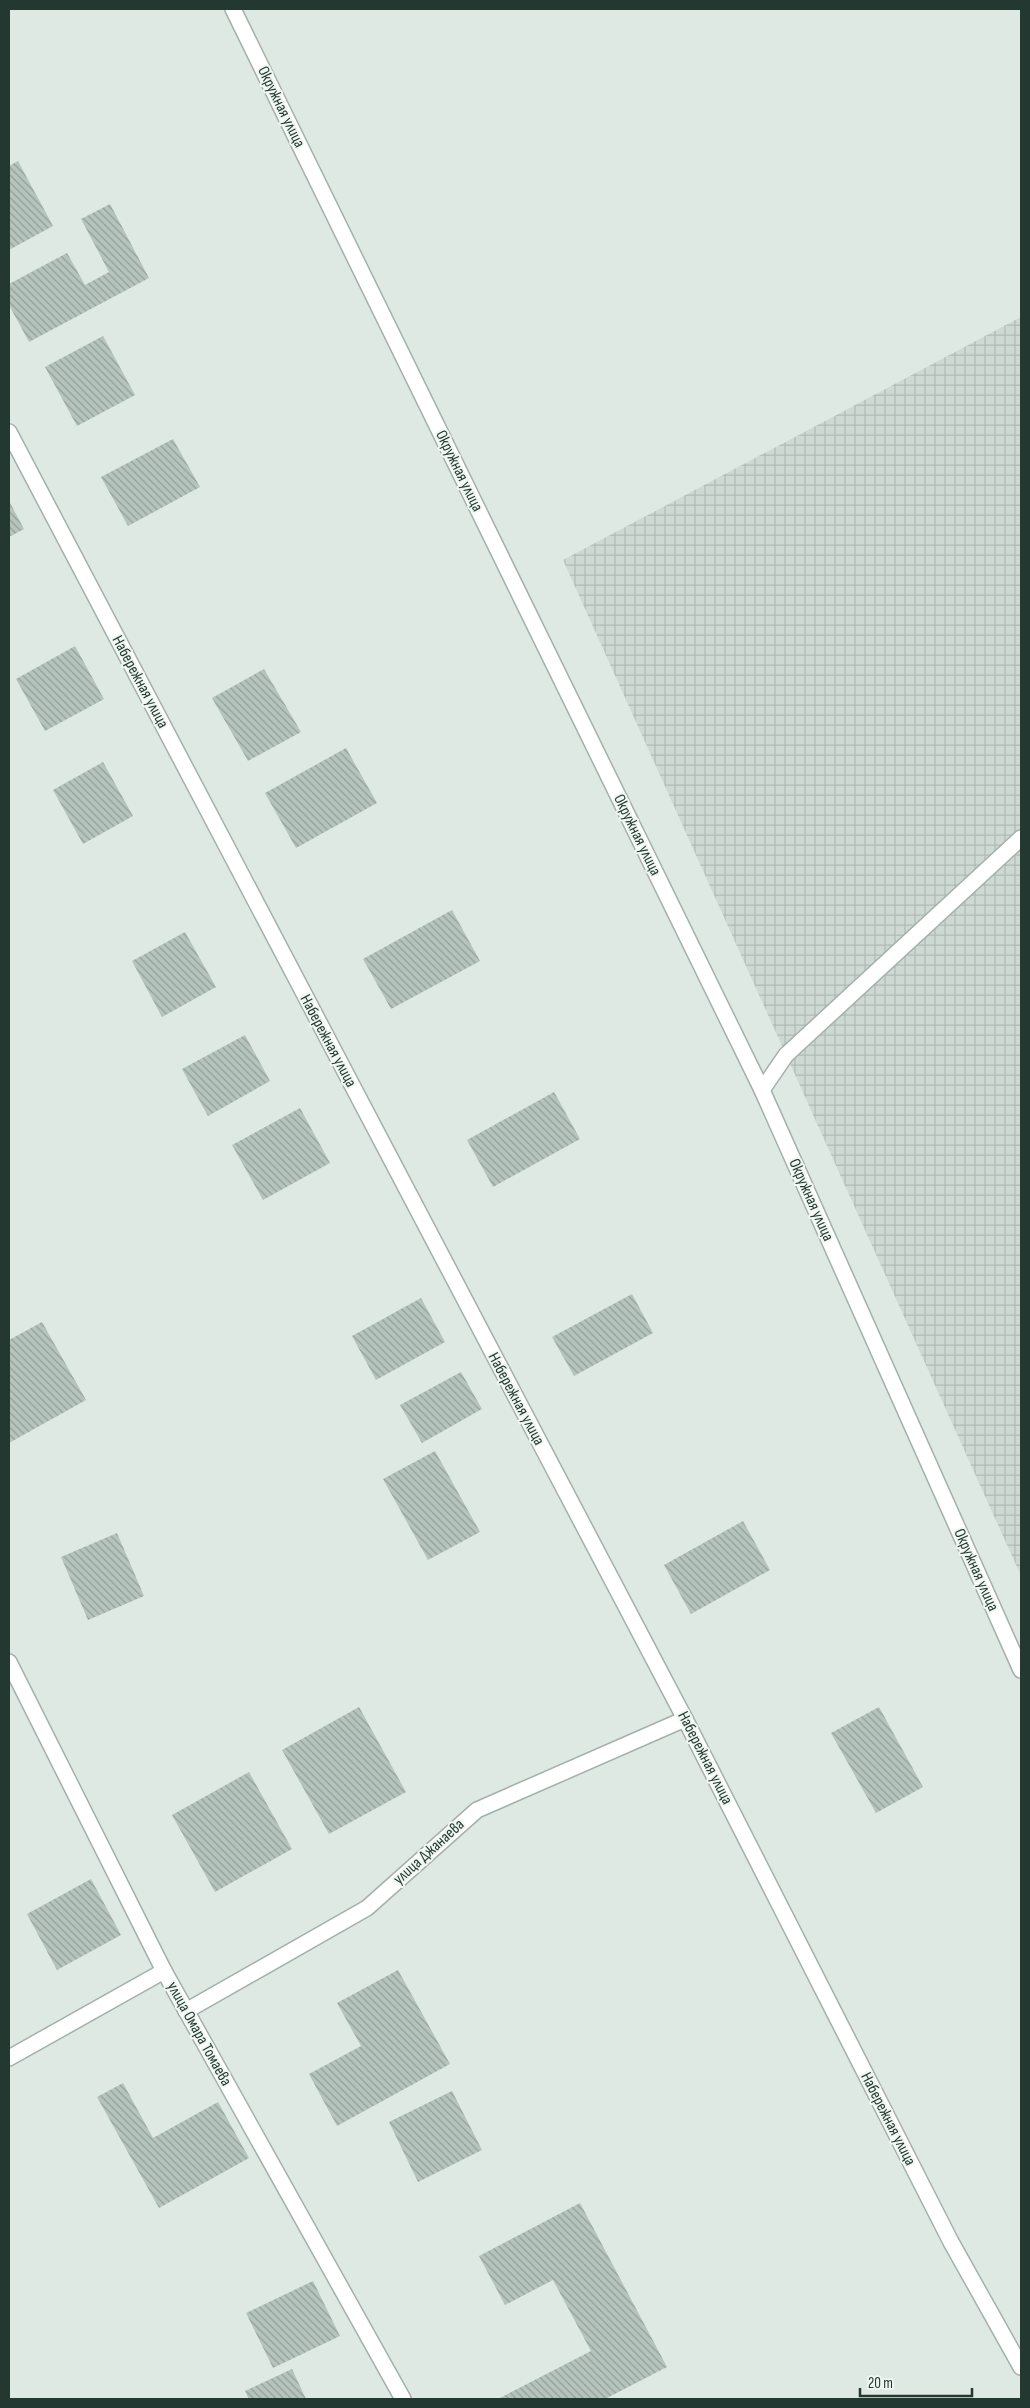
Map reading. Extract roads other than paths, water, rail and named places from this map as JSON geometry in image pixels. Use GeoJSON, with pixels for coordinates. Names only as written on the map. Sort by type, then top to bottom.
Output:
{"type":"FeatureCollection","features":[{"type":"Feature","properties":{"kind":"street","name":"Окружная улица"},"geometry":{"type":"LineString","coordinates":[[232,9],[762,1090],[1021,1670]]}},
{"type":"Feature","properties":{"kind":"street","name":"Набережная улица"},"geometry":{"type":"LineString","coordinates":[[9,432],[685,1719],[951,2242],[1021,2367]]}},
{"type":"Feature","properties":{"kind":"street"},"geometry":{"type":"LineString","coordinates":[[762,1090],[786,1055],[1021,838]]}},
{"type":"Feature","properties":{"kind":"street","name":"улица Омара Томаева"},"geometry":{"type":"LineString","coordinates":[[9,1662],[164,1971],[403,2399]]}},
{"type":"Feature","properties":{"kind":"street","name":"улица Джанаева"},"geometry":{"type":"LineString","coordinates":[[186,2011],[367,1908],[476,1810],[685,1719]]}},
{"type":"Feature","properties":{"kind":"street"},"geometry":{"type":"LineString","coordinates":[[9,2058],[164,1971]]}}]}
